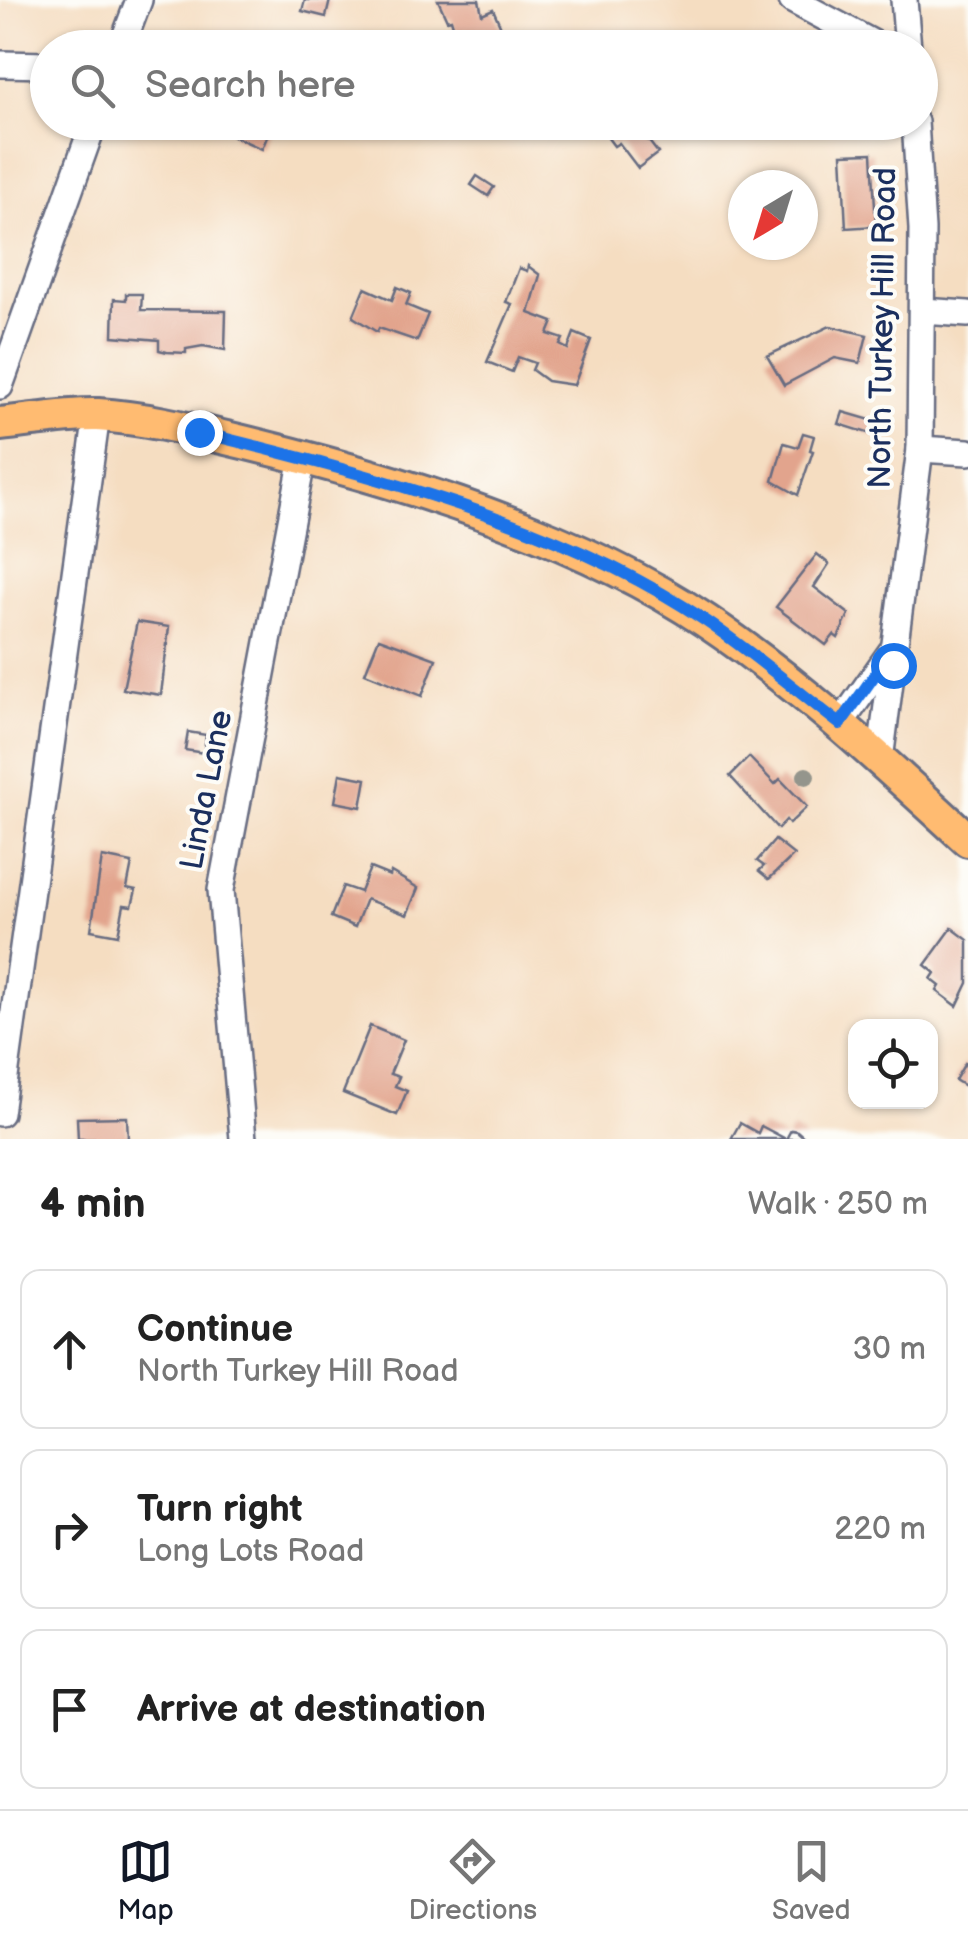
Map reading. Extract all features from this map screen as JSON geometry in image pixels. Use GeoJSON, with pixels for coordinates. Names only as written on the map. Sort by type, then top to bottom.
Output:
{"type":"FeatureCollection","features":[{"type":"Feature","properties":{"kind":"main road"},"geometry":{"type":"LineString","coordinates":[[0,424],[97,415],[199,432],[302,457],[462,507],[605,564],[706,621],[840,724],[968,840]]}},
{"type":"Feature","properties":{"kind":"street"},"geometry":{"type":"LineString","coordinates":[[128,30],[139,0]]}},
{"type":"Feature","properties":{"kind":"street"},"geometry":{"type":"LineString","coordinates":[[792,0],[848,30]]}},
{"type":"Feature","properties":{"kind":"street"},"geometry":{"type":"LineString","coordinates":[[904,0],[906,30]]}},
{"type":"Feature","properties":{"kind":"street"},"geometry":{"type":"LineString","coordinates":[[0,64],[30,65]]}},
{"type":"Feature","properties":{"kind":"street"},"geometry":{"type":"LineString","coordinates":[[0,386],[88,140]]}},
{"type":"Feature","properties":{"kind":"street","name":"North Turkey Hill Road"},"geometry":{"type":"LineString","coordinates":[[880,760],[920,449],[922,312],[916,140]]}},
{"type":"Feature","properties":{"kind":"street"},"geometry":{"type":"LineString","coordinates":[[922,312],[968,314]]}},
{"type":"Feature","properties":{"kind":"street"},"geometry":{"type":"LineString","coordinates":[[0,1114],[97,415]]}},
{"type":"Feature","properties":{"kind":"street"},"geometry":{"type":"LineString","coordinates":[[920,449],[968,452]]}},
{"type":"Feature","properties":{"kind":"street","name":"Linda Lane"},"geometry":{"type":"LineString","coordinates":[[243,1139],[221,890],[302,457]]}},
{"type":"Feature","properties":{"kind":"street","name":"North Turkey Hill Road"},"geometry":{"type":"LineString","coordinates":[[840,724],[891,652]]}},
{"type":"Feature","properties":{"kind":"building"},"geometry":{"type":"Polygon","coordinates":[[[305,0],[330,0],[326,17],[302,11],[305,0]]]}},
{"type":"Feature","properties":{"kind":"building"},"geometry":{"type":"Polygon","coordinates":[[[438,0],[479,0],[482,14],[493,9],[502,30],[454,30],[451,19],[447,20],[438,0]]]}},
{"type":"Feature","properties":{"kind":"building"},"geometry":{"type":"Polygon","coordinates":[[[242,140],[266,140],[262,149],[242,140]]]}},
{"type":"Feature","properties":{"kind":"building"},"geometry":{"type":"Polygon","coordinates":[[[610,140],[648,140],[658,153],[638,168],[619,143],[614,146],[610,140]]]}},
{"type":"Feature","properties":{"kind":"building"},"geometry":{"type":"Polygon","coordinates":[[[872,153],[876,226],[846,228],[842,154],[872,153]]]}},
{"type":"Feature","properties":{"kind":"building"},"geometry":{"type":"Polygon","coordinates":[[[477,176],[494,187],[488,196],[471,185],[477,176]]]}},
{"type":"Feature","properties":{"kind":"building"},"geometry":{"type":"Polygon","coordinates":[[[528,266],[540,275],[529,313],[553,322],[548,334],[563,339],[560,345],[568,349],[574,333],[591,340],[574,385],[547,381],[532,370],[535,363],[518,357],[512,372],[487,362],[512,304],[506,302],[519,268],[527,271],[528,266]]]}},
{"type":"Feature","properties":{"kind":"building"},"geometry":{"type":"Polygon","coordinates":[[[397,287],[411,293],[406,305],[428,314],[417,341],[379,328],[377,332],[353,317],[365,288],[392,300],[397,287]]]}},
{"type":"Feature","properties":{"kind":"building"},"geometry":{"type":"Polygon","coordinates":[[[126,294],[142,294],[141,310],[226,311],[225,350],[203,346],[186,349],[186,353],[167,352],[159,350],[159,340],[113,336],[114,299],[126,300],[126,294]]]}},
{"type":"Feature","properties":{"kind":"building"},"geometry":{"type":"Polygon","coordinates":[[[830,326],[867,335],[860,363],[835,358],[784,385],[767,356],[830,326]]]}},
{"type":"Feature","properties":{"kind":"building"},"geometry":{"type":"Polygon","coordinates":[[[843,412],[881,423],[877,436],[839,424],[843,412]]]}},
{"type":"Feature","properties":{"kind":"building"},"geometry":{"type":"Polygon","coordinates":[[[803,433],[814,436],[810,450],[813,451],[798,495],[773,481],[784,443],[798,447],[803,433]]]}},
{"type":"Feature","properties":{"kind":"building"},"geometry":{"type":"Polygon","coordinates":[[[817,554],[829,564],[814,587],[849,614],[838,638],[834,635],[826,645],[776,607],[817,554]]]}},
{"type":"Feature","properties":{"kind":"building"},"geometry":{"type":"Polygon","coordinates":[[[137,622],[169,627],[161,695],[123,689],[137,622]]]}},
{"type":"Feature","properties":{"kind":"building"},"geometry":{"type":"Polygon","coordinates":[[[379,638],[436,659],[422,696],[365,673],[379,638]]]}},
{"type":"Feature","properties":{"kind":"building"},"geometry":{"type":"Polygon","coordinates":[[[188,732],[206,735],[204,753],[185,750],[188,732]]]}},
{"type":"Feature","properties":{"kind":"building"},"geometry":{"type":"Polygon","coordinates":[[[749,757],[775,784],[780,779],[807,807],[789,824],[786,820],[778,829],[730,776],[749,757]]]}},
{"type":"Feature","properties":{"kind":"building"},"geometry":{"type":"Polygon","coordinates":[[[340,774],[366,779],[361,807],[335,802],[340,774]]]}},
{"type":"Feature","properties":{"kind":"building"},"geometry":{"type":"Polygon","coordinates":[[[775,840],[794,855],[769,879],[759,871],[764,866],[757,861],[775,840]]]}},
{"type":"Feature","properties":{"kind":"building"},"geometry":{"type":"Polygon","coordinates":[[[102,857],[132,863],[127,888],[136,890],[132,906],[124,905],[118,935],[91,930],[102,857]]]}},
{"type":"Feature","properties":{"kind":"building"},"geometry":{"type":"Polygon","coordinates":[[[370,868],[390,876],[391,872],[418,888],[407,915],[366,899],[355,927],[331,917],[343,886],[360,892],[370,868]]]}},
{"type":"Feature","properties":{"kind":"building"},"geometry":{"type":"Polygon","coordinates":[[[952,928],[968,940],[968,983],[957,1006],[937,991],[940,986],[931,979],[935,973],[925,965],[952,928]]]}},
{"type":"Feature","properties":{"kind":"building"},"geometry":{"type":"Polygon","coordinates":[[[370,1026],[404,1040],[390,1074],[399,1077],[395,1086],[407,1091],[397,1115],[343,1093],[370,1026]]]}},
{"type":"Feature","properties":{"kind":"building"},"geometry":{"type":"Polygon","coordinates":[[[965,1063],[968,1065],[968,1088],[955,1080],[965,1063]]]}},
{"type":"Feature","properties":{"kind":"building"},"geometry":{"type":"Polygon","coordinates":[[[127,1117],[128,1139],[78,1139],[77,1118],[127,1117]]]}},
{"type":"Feature","properties":{"kind":"building"},"geometry":{"type":"Polygon","coordinates":[[[740,1123],[758,1133],[761,1126],[786,1139],[731,1139],[740,1123]]]}},
{"type":"Feature","properties":{"kind":"building"},"geometry":{"type":"Polygon","coordinates":[[[791,1130],[806,1139],[786,1139],[791,1130]]]}},
{"type":"Feature","properties":{"kind":"route"},"geometry":{"type":"LineString","coordinates":[[199,432],[302,457],[449,503],[605,564],[706,621],[840,724],[891,652],[893,665]]}}]}
